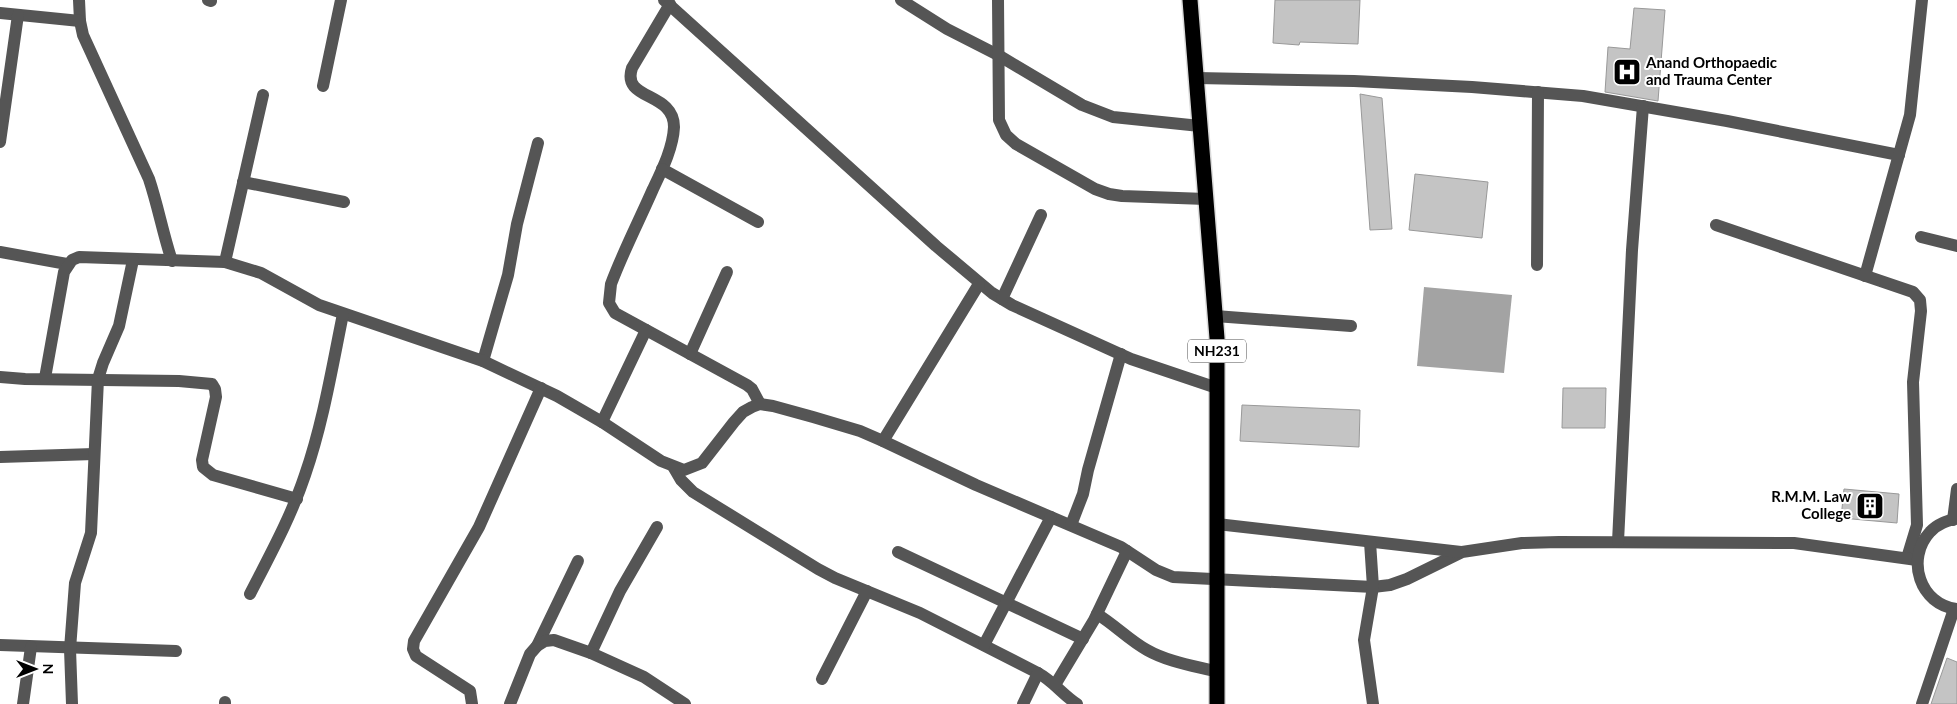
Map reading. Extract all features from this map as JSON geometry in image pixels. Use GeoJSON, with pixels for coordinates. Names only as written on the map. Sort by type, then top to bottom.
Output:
{"type":"FeatureCollection","features":[{"type":"Feature","properties":{"kind":"highway","name":"NH231"},"geometry":{"type":"LineString","coordinates":[[1190,0],[1215,316],[1218,580],[1217,704]]}},
{"type":"Feature","properties":{"kind":"street"},"geometry":{"type":"LineString","coordinates":[[79,0],[80,21],[84,34],[149,179],[156,199],[162,232],[172,261]]}},
{"type":"Feature","properties":{"kind":"street"},"geometry":{"type":"LineString","coordinates":[[323,86],[341,0]]}},
{"type":"Feature","properties":{"kind":"street"},"geometry":{"type":"LineString","coordinates":[[901,0],[947,29],[998,55],[1082,105],[1113,117],[1200,126]]}},
{"type":"Feature","properties":{"kind":"street"},"geometry":{"type":"LineString","coordinates":[[998,0],[999,120],[1006,135],[1016,144],[1072,178],[1109,194],[1206,199]]}},
{"type":"Feature","properties":{"kind":"street"},"geometry":{"type":"LineString","coordinates":[[1865,276],[1910,115],[1922,0]]}},
{"type":"Feature","properties":{"kind":"street"},"geometry":{"type":"LineString","coordinates":[[760,404],[752,389],[747,385],[616,313],[611,308],[608,296],[618,265],[662,169],[673,137],[673,121],[670,112],[663,104],[635,89],[630,83],[629,76],[667,2],[979,284],[1002,299],[1121,354],[1217,388]]}},
{"type":"Feature","properties":{"kind":"street"},"geometry":{"type":"LineString","coordinates":[[0,13],[80,21]]}},
{"type":"Feature","properties":{"kind":"street"},"geometry":{"type":"LineString","coordinates":[[0,142],[18,15]]}},
{"type":"Feature","properties":{"kind":"street"},"geometry":{"type":"LineString","coordinates":[[1197,78],[1354,81],[1582,96],[1727,121],[1899,155]]}},
{"type":"Feature","properties":{"kind":"street"},"geometry":{"type":"LineString","coordinates":[[1537,265],[1538,92]]}},
{"type":"Feature","properties":{"kind":"street"},"geometry":{"type":"LineString","coordinates":[[225,262],[262,95]]}},
{"type":"Feature","properties":{"kind":"street"},"geometry":{"type":"LineString","coordinates":[[1618,542],[1632,250],[1643,106]]}},
{"type":"Feature","properties":{"kind":"street"},"geometry":{"type":"LineString","coordinates":[[483,360],[508,275],[516,224],[538,143]]}},
{"type":"Feature","properties":{"kind":"street"},"geometry":{"type":"LineString","coordinates":[[662,169],[758,222]]}},
{"type":"Feature","properties":{"kind":"street"},"geometry":{"type":"LineString","coordinates":[[243,182],[344,202]]}},
{"type":"Feature","properties":{"kind":"street"},"geometry":{"type":"LineString","coordinates":[[1002,299],[1041,215]]}},
{"type":"Feature","properties":{"kind":"street"},"geometry":{"type":"LineString","coordinates":[[1716,225],[1913,292],[1920,300],[1921,311],[1913,382],[1917,526],[1912,559],[1922,586],[1931,597],[1942,605],[1956,609],[1922,704]]}},
{"type":"Feature","properties":{"kind":"street"},"geometry":{"type":"LineString","coordinates":[[1921,237],[1957,246]]}},
{"type":"Feature","properties":{"kind":"street"},"geometry":{"type":"LineString","coordinates":[[0,252],[67,264]]}},
{"type":"Feature","properties":{"kind":"street"},"geometry":{"type":"LineString","coordinates":[[45,378],[64,272],[67,264],[72,260],[79,257],[225,262],[261,273],[319,305],[483,360],[541,388],[602,422],[674,468],[684,470],[702,463],[743,412],[760,404],[828,421],[883,441],[976,485],[1071,525],[1126,551],[1156,570],[1173,577],[1373,587],[1390,585],[1407,579],[1462,552]]}},
{"type":"Feature","properties":{"kind":"street"},"geometry":{"type":"LineString","coordinates":[[72,704],[70,649],[75,583],[91,533],[98,379],[102,363],[119,326],[133,260]]}},
{"type":"Feature","properties":{"kind":"street"},"geometry":{"type":"LineString","coordinates":[[690,354],[727,272]]}},
{"type":"Feature","properties":{"kind":"street"},"geometry":{"type":"LineString","coordinates":[[883,441],[979,284]]}},
{"type":"Feature","properties":{"kind":"street"},"geometry":{"type":"LineString","coordinates":[[250,594],[297,499],[316,442],[343,314]]}},
{"type":"Feature","properties":{"kind":"street"},"geometry":{"type":"LineString","coordinates":[[1215,316],[1351,326]]}},
{"type":"Feature","properties":{"kind":"street"},"geometry":{"type":"LineString","coordinates":[[602,422],[646,330]]}},
{"type":"Feature","properties":{"kind":"street"},"geometry":{"type":"LineString","coordinates":[[1071,525],[1084,494],[1088,470],[1121,354]]}},
{"type":"Feature","properties":{"kind":"street"},"geometry":{"type":"LineString","coordinates":[[0,377],[179,381],[212,384],[216,397],[202,460],[203,467],[214,475],[297,499]]}},
{"type":"Feature","properties":{"kind":"street"},"geometry":{"type":"LineString","coordinates":[[472,704],[470,691],[416,656],[413,648],[414,641],[479,527],[541,388]]}},
{"type":"Feature","properties":{"kind":"street"},"geometry":{"type":"LineString","coordinates":[[0,457],[94,454]]}},
{"type":"Feature","properties":{"kind":"street"},"geometry":{"type":"LineString","coordinates":[[674,468],[681,480],[693,492],[818,569],[920,613],[1038,673],[1077,704]]}},
{"type":"Feature","properties":{"kind":"street"},"geometry":{"type":"LineString","coordinates":[[1912,559],[1930,531],[1943,522],[1955,519],[1957,489]]}},
{"type":"Feature","properties":{"kind":"street"},"geometry":{"type":"LineString","coordinates":[[984,645],[1051,517]]}},
{"type":"Feature","properties":{"kind":"street"},"geometry":{"type":"LineString","coordinates":[[1217,524],[1462,552],[1522,544],[1618,542],[1794,543],[1912,559]]}},
{"type":"Feature","properties":{"kind":"street"},"geometry":{"type":"LineString","coordinates":[[591,653],[620,591],[657,527]]}},
{"type":"Feature","properties":{"kind":"street"},"geometry":{"type":"LineString","coordinates":[[1370,542],[1373,587],[1364,640],[1373,704]]}},
{"type":"Feature","properties":{"kind":"street"},"geometry":{"type":"LineString","coordinates":[[1055,685],[1083,639],[1126,551]]}},
{"type":"Feature","properties":{"kind":"street"},"geometry":{"type":"LineString","coordinates":[[898,552],[1083,639]]}},
{"type":"Feature","properties":{"kind":"street"},"geometry":{"type":"LineString","coordinates":[[510,704],[530,654],[537,646],[578,561]]}},
{"type":"Feature","properties":{"kind":"street"},"geometry":{"type":"LineString","coordinates":[[822,679],[867,591]]}},
{"type":"Feature","properties":{"kind":"street"},"geometry":{"type":"LineString","coordinates":[[1096,614],[1148,651],[1218,672]]}},
{"type":"Feature","properties":{"kind":"street"},"geometry":{"type":"LineString","coordinates":[[537,646],[545,641],[554,640],[591,653],[644,677],[685,704]]}},
{"type":"Feature","properties":{"kind":"street"},"geometry":{"type":"LineString","coordinates":[[0,645],[70,649],[176,651]]}},
{"type":"Feature","properties":{"kind":"street"},"geometry":{"type":"LineString","coordinates":[[23,704],[31,647]]}},
{"type":"Feature","properties":{"kind":"street"},"geometry":{"type":"LineString","coordinates":[[1023,704],[1038,673]]}},
{"type":"Feature","properties":{"kind":"shaded area"},"geometry":{"type":"Polygon","coordinates":[[[1424,287],[1512,295],[1504,373],[1417,366],[1424,287]]]}},
{"type":"Feature","properties":{"kind":"building"},"geometry":{"type":"Polygon","coordinates":[[[1275,0],[1360,0],[1358,44],[1300,42],[1299,45],[1273,43],[1275,0]]]}},
{"type":"Feature","properties":{"kind":"building"},"geometry":{"type":"Polygon","coordinates":[[[1634,8],[1665,10],[1658,101],[1605,92],[1608,47],[1630,49],[1634,8]]]}},
{"type":"Feature","properties":{"kind":"building"},"geometry":{"type":"Polygon","coordinates":[[[1360,94],[1382,98],[1392,229],[1370,230],[1360,94]]]}},
{"type":"Feature","properties":{"kind":"building"},"geometry":{"type":"Polygon","coordinates":[[[1415,174],[1488,182],[1482,238],[1409,230],[1415,174]]]}},
{"type":"Feature","properties":{"kind":"building"},"geometry":{"type":"Polygon","coordinates":[[[1563,388],[1606,388],[1605,428],[1562,428],[1563,388]]]}},
{"type":"Feature","properties":{"kind":"building"},"geometry":{"type":"Polygon","coordinates":[[[1242,405],[1360,410],[1359,447],[1240,441],[1242,405]]]}},
{"type":"Feature","properties":{"kind":"building","name":"R.M.M. Law College"},"geometry":{"type":"Polygon","coordinates":[[[1844,489],[1899,494],[1897,523],[1841,518],[1844,489]]]}},
{"type":"Feature","properties":{"kind":"building"},"geometry":{"type":"Polygon","coordinates":[[[1947,658],[1957,662],[1957,704],[1931,704],[1947,658]]]}},
{"type":"Feature","properties":{"kind":"place","name":"Anand Orthopaedic and Trauma Center"},"geometry":{"type":"Point","coordinates":[1627,72]}},
{"type":"Feature","properties":{"kind":"place","name":"R.M.M. Law College"},"geometry":{"type":"Point","coordinates":[1870,506]}}]}
